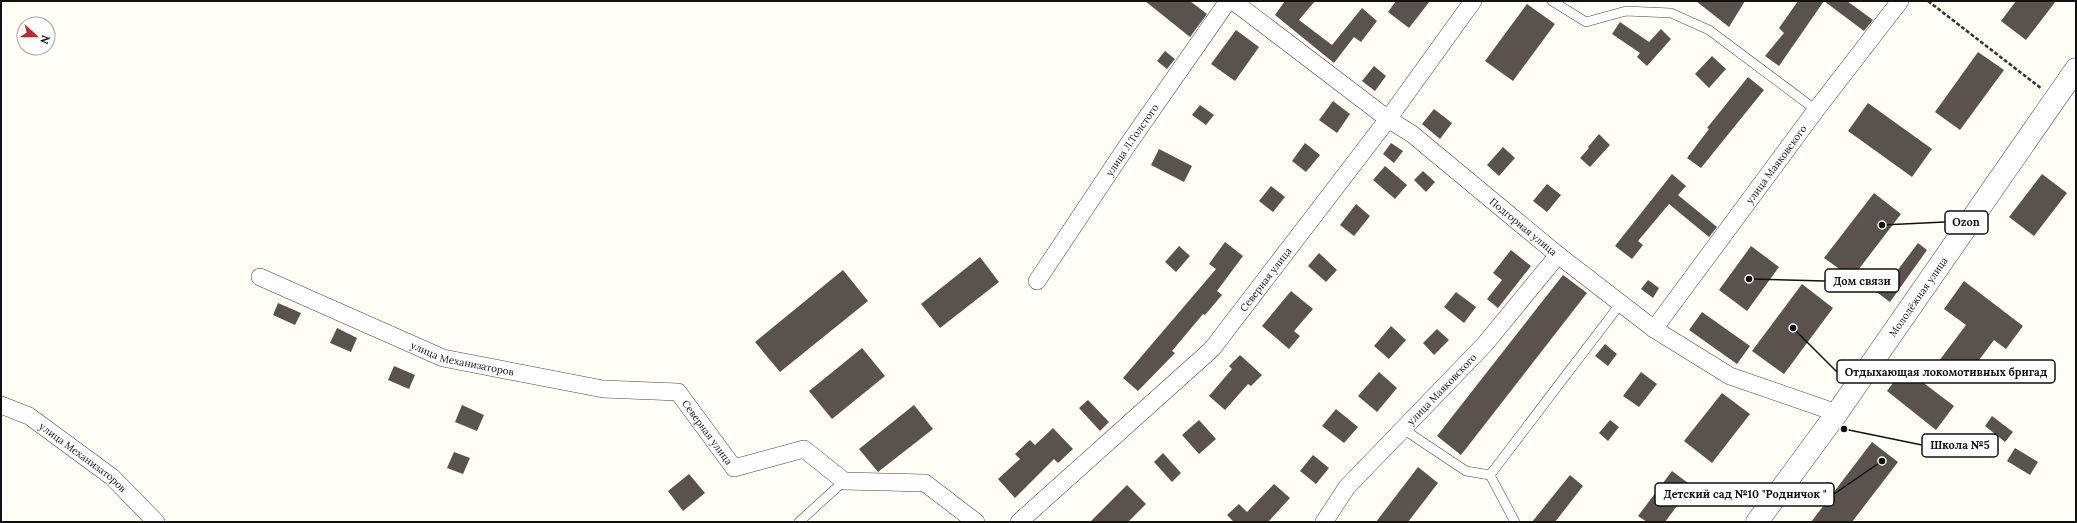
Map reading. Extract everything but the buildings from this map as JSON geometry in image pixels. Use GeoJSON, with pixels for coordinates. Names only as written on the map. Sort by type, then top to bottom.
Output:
{"type":"FeatureCollection","features":[{"type":"Feature","properties":{"kind":"street","name":"улица Л.Толстого"},"geometry":{"type":"LineString","coordinates":[[1037,281],[1129,143],[1228,1]]}},
{"type":"Feature","properties":{"kind":"street","name":"Подгорная улица"},"geometry":{"type":"LineString","coordinates":[[1233,1],[1388,119],[1412,134],[1558,255],[1654,328],[1730,376],[1837,413]]}},
{"type":"Feature","properties":{"kind":"street","name":"Северная улица"},"geometry":{"type":"LineString","coordinates":[[1019,522],[1212,349],[1388,119],[1473,1]]}},
{"type":"Feature","properties":{"kind":"street","name":"улица Маяковского"},"geometry":{"type":"LineString","coordinates":[[1654,328],[1816,110],[1900,1]]}},
{"type":"Feature","properties":{"kind":"street","name":"Молодёжная улица"},"geometry":{"type":"LineString","coordinates":[[1757,522],[1837,413],[2076,69]]}},
{"type":"Feature","properties":{"kind":"street","name":"улица Маяковского"},"geometry":{"type":"LineString","coordinates":[[1324,522],[1347,487],[1485,344],[1558,255]]}},
{"type":"Feature","properties":{"kind":"street","name":"улица Механизаторов"},"geometry":{"type":"LineString","coordinates":[[260,277],[443,358],[603,389],[678,392]]}},
{"type":"Feature","properties":{"kind":"street","name":"Северная улица"},"geometry":{"type":"LineString","coordinates":[[678,392],[734,468],[804,449],[844,481]]}},
{"type":"Feature","properties":{"kind":"street","name":"улица Механизаторов"},"geometry":{"type":"LineString","coordinates":[[1,405],[29,416],[112,477],[156,522]]}},
{"type":"Feature","properties":{"kind":"street"},"geometry":{"type":"LineString","coordinates":[[844,481],[925,483],[976,522]]}},
{"type":"Feature","properties":{"kind":"lane"},"geometry":{"type":"LineString","coordinates":[[1552,1],[1586,22],[1626,11],[1671,13],[1709,30],[1816,110]]}},
{"type":"Feature","properties":{"kind":"lane"},"geometry":{"type":"LineString","coordinates":[[1490,475],[1621,303]]}},
{"type":"Feature","properties":{"kind":"lane"},"geometry":{"type":"LineString","coordinates":[[1403,429],[1466,471],[1490,475]]}},
{"type":"Feature","properties":{"kind":"lane"},"geometry":{"type":"LineString","coordinates":[[1490,475],[1515,522]]}},
{"type":"Feature","properties":{"kind":"lane"},"geometry":{"type":"LineString","coordinates":[[799,522],[844,481]]}},
{"type":"Feature","properties":{"kind":"path"},"geometry":{"type":"LineString","coordinates":[[1928,1],[2054,99]]}},
{"type":"Feature","properties":{"kind":"place","name":"Ozon"},"geometry":{"type":"Point","coordinates":[1882,225]}},
{"type":"Feature","properties":{"kind":"place","name":"Дом связи"},"geometry":{"type":"Point","coordinates":[1749,279]}},
{"type":"Feature","properties":{"kind":"place","name":"Отдыхающая локомотивных бригад"},"geometry":{"type":"Point","coordinates":[1793,328]}},
{"type":"Feature","properties":{"kind":"place","name":"Школа №5"},"geometry":{"type":"Point","coordinates":[1844,429]}},
{"type":"Feature","properties":{"kind":"place","name":"Детский сад №10 \"Родничок \""},"geometry":{"type":"Point","coordinates":[1882,461]}}]}
